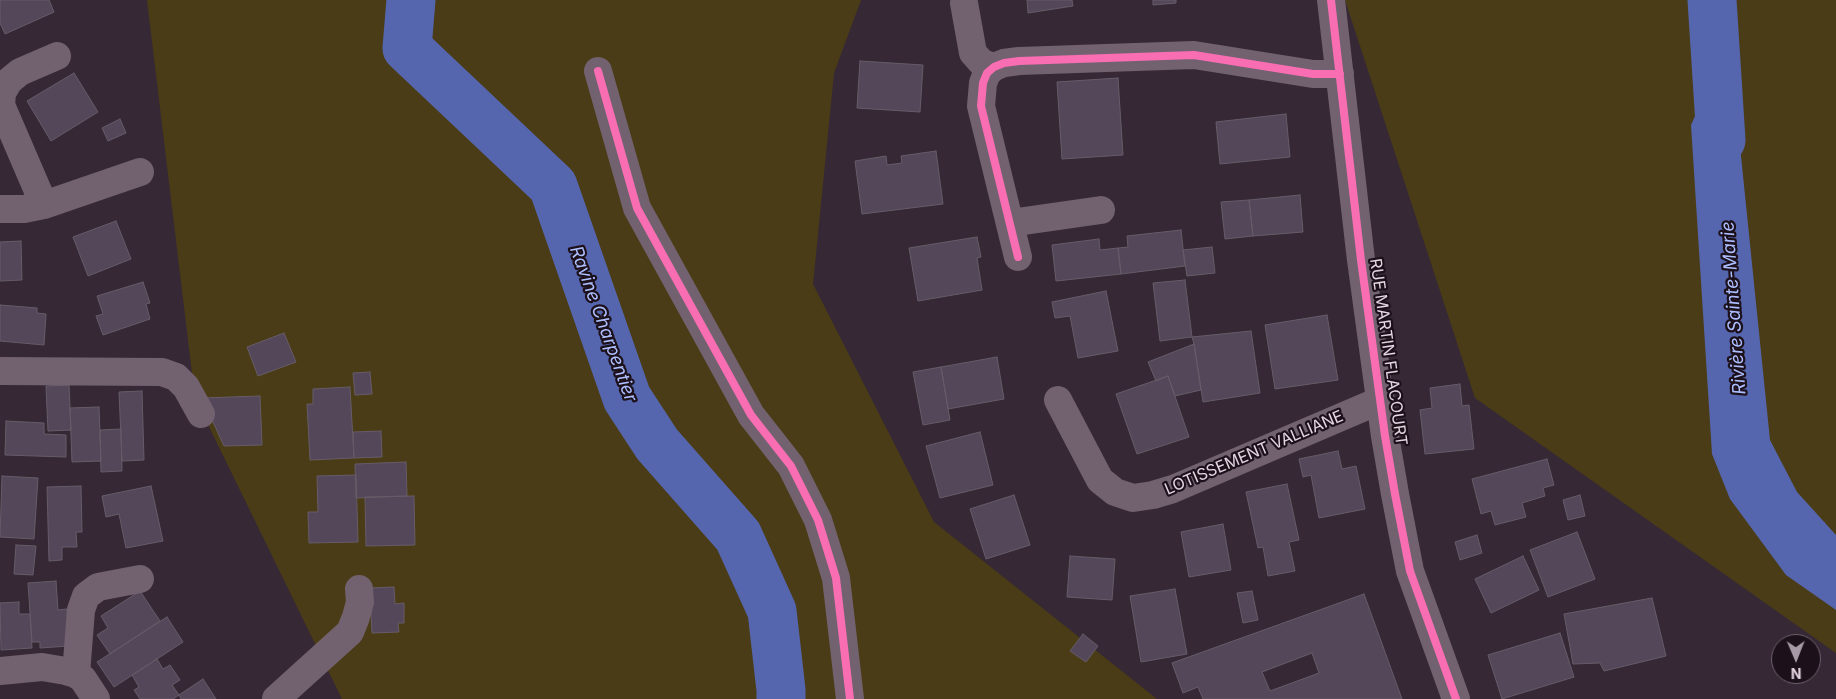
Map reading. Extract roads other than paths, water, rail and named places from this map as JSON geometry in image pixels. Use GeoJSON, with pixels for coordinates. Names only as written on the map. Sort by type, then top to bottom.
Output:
{"type":"FeatureCollection","features":[{"type":"Feature","properties":{"kind":"street","name":"RUE MARTIN FLACOURT"},"geometry":{"type":"LineString","coordinates":[[1331,0],[1381,400],[1410,571],[1456,699]]}},
{"type":"Feature","properties":{"kind":"street"},"geometry":{"type":"LineString","coordinates":[[964,3],[973,53],[982,63],[994,67]]}},
{"type":"Feature","properties":{"kind":"street"},"geometry":{"type":"LineString","coordinates":[[1018,257],[981,106],[986,73],[994,67],[1019,60],[1194,55],[1313,74],[1340,74]]}},
{"type":"Feature","properties":{"kind":"street"},"geometry":{"type":"LineString","coordinates":[[44,205],[1,105],[2,93],[9,81],[20,72],[57,56]]}},
{"type":"Feature","properties":{"kind":"street"},"geometry":{"type":"LineString","coordinates":[[598,71],[637,208],[751,415],[791,466],[818,520],[836,578],[850,699]]}},
{"type":"Feature","properties":{"kind":"street"},"geometry":{"type":"LineString","coordinates":[[0,209],[24,209],[44,205],[140,172]]}},
{"type":"Feature","properties":{"kind":"street"},"geometry":{"type":"LineString","coordinates":[[1010,223],[1101,210]]}},
{"type":"Feature","properties":{"kind":"street"},"geometry":{"type":"LineString","coordinates":[[0,371],[162,372],[176,377],[186,387],[201,414]]}},
{"type":"Feature","properties":{"kind":"street","name":"LOTISSEMENT VALLIANE"},"geometry":{"type":"LineString","coordinates":[[1058,400],[1100,480],[1116,492],[1133,498],[1173,489],[1381,400]]}},
{"type":"Feature","properties":{"kind":"street"},"geometry":{"type":"LineString","coordinates":[[76,674],[81,610],[86,596],[98,586],[140,578]]}},
{"type":"Feature","properties":{"kind":"street"},"geometry":{"type":"LineString","coordinates":[[276,699],[350,632],[360,602],[359,589]]}},
{"type":"Feature","properties":{"kind":"street"},"geometry":{"type":"LineString","coordinates":[[0,671],[42,667],[55,668],[76,674],[83,680],[96,699]]}},
{"type":"Feature","properties":{"kind":"water"},"geometry":{"type":"Polygon","coordinates":[[[1715,72],[1736,107],[1770,440],[1797,492],[1836,535],[1836,610],[1786,575],[1730,499],[1712,454],[1691,125],[1715,72]]]}},
{"type":"Feature","properties":{"kind":"waterway","name":"Ravine Charpentier"},"geometry":{"type":"LineString","coordinates":[[411,0],[407,48],[553,186],[627,398],[657,444],[738,536],[772,611],[781,699]]}},
{"type":"Feature","properties":{"kind":"waterway","name":"Rivière Sainte-Marie"},"geometry":{"type":"LineString","coordinates":[[1712,0],[1721,140]]}}]}
